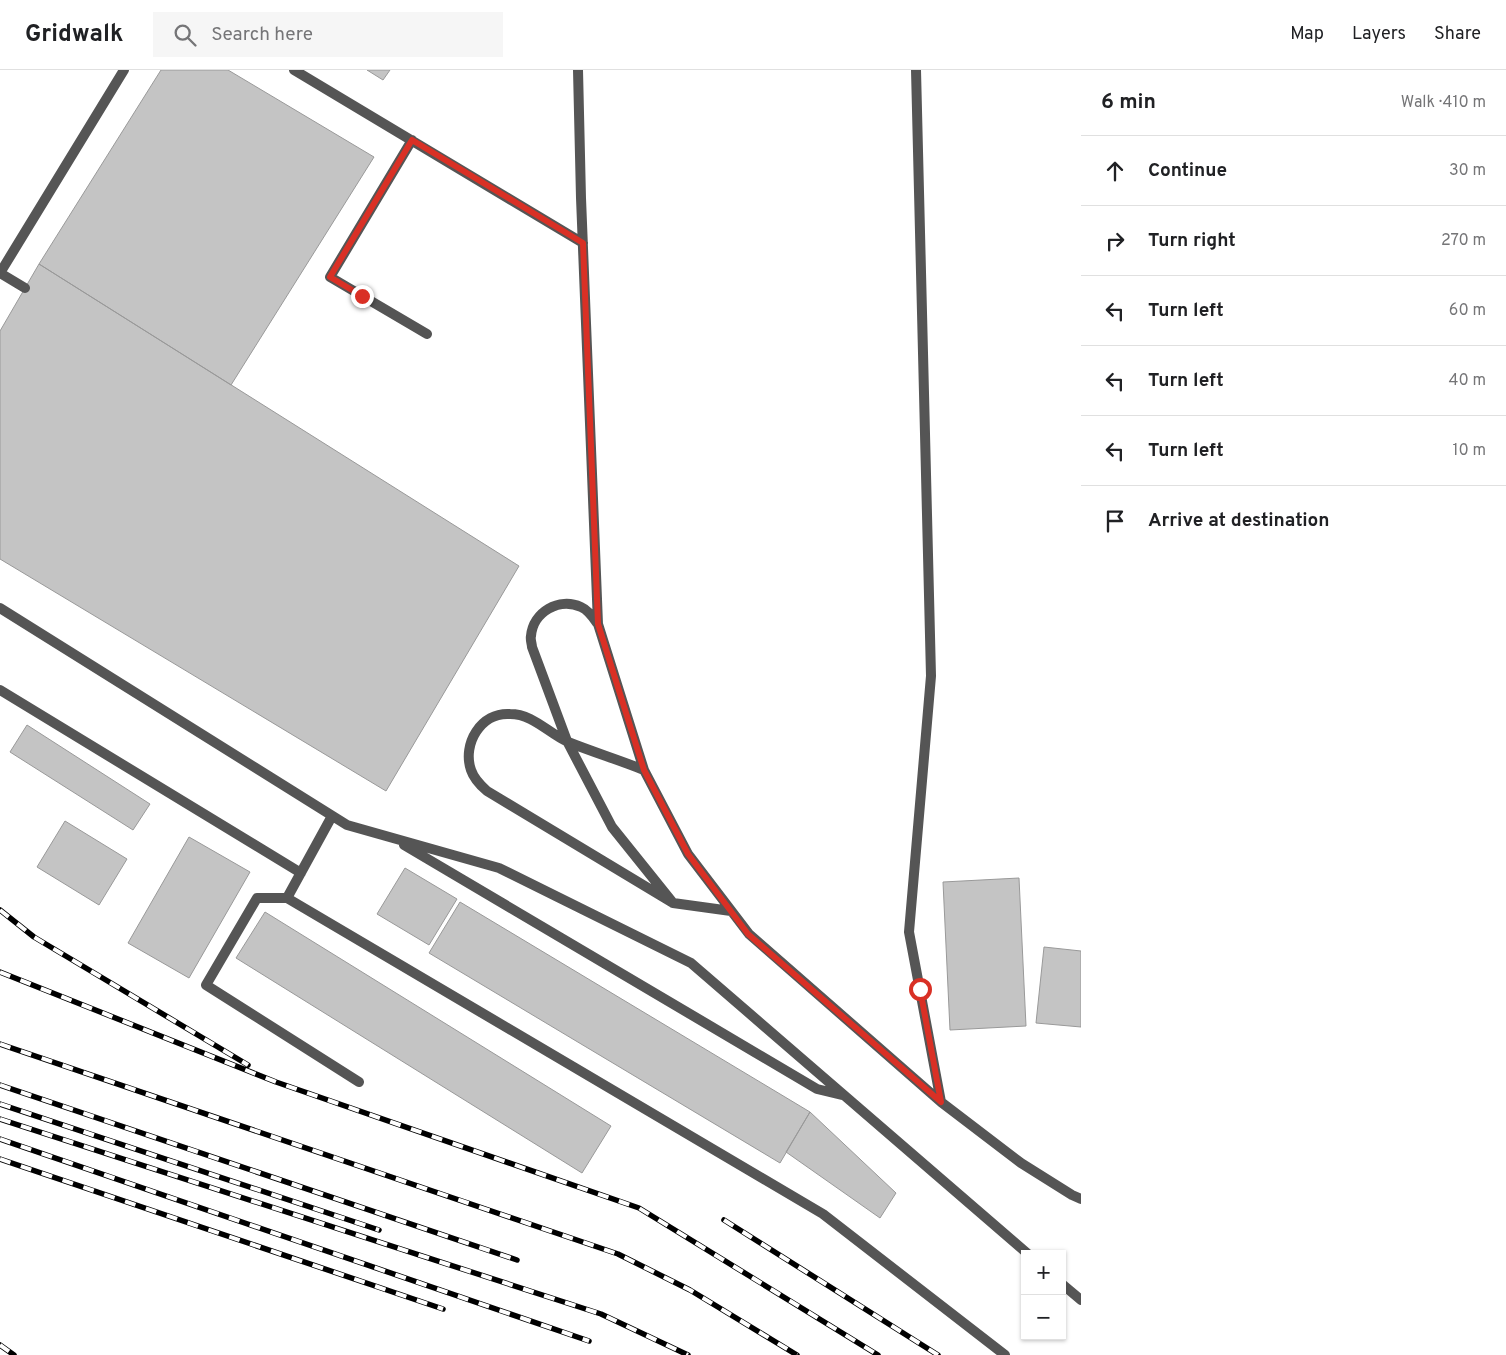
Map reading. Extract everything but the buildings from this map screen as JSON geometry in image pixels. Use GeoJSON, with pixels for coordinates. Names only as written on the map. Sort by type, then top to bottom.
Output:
{"type":"FeatureCollection","features":[{"type":"Feature","properties":{"kind":"lane"},"geometry":{"type":"LineString","coordinates":[[25,288],[0,273],[124,70]]}},
{"type":"Feature","properties":{"kind":"lane"},"geometry":{"type":"LineString","coordinates":[[294,70],[583,243]]}},
{"type":"Feature","properties":{"kind":"lane"},"geometry":{"type":"LineString","coordinates":[[578,70],[598,624],[644,770],[688,854],[748,934],[941,1102],[1021,1163],[1081,1199]]}},
{"type":"Feature","properties":{"kind":"lane"},"geometry":{"type":"LineString","coordinates":[[916,70],[931,676],[909,932],[941,1102]]}},
{"type":"Feature","properties":{"kind":"lane"},"geometry":{"type":"LineString","coordinates":[[412,140],[330,277],[427,334]]}},
{"type":"Feature","properties":{"kind":"lane"},"geometry":{"type":"LineString","coordinates":[[598,624],[591,614],[582,607],[559,604],[540,614],[534,624],[531,636],[532,647],[567,741],[612,827],[672,903]]}},
{"type":"Feature","properties":{"kind":"lane"},"geometry":{"type":"LineString","coordinates":[[0,608],[347,825],[499,868],[691,964],[1023,1250]]}},
{"type":"Feature","properties":{"kind":"lane"},"geometry":{"type":"LineString","coordinates":[[0,690],[301,873]]}},
{"type":"Feature","properties":{"kind":"lane"},"geometry":{"type":"LineString","coordinates":[[644,770],[567,741],[534,720],[522,715],[508,713],[495,716],[483,723],[474,734],[469,746],[468,758],[471,771],[477,782],[487,791],[672,903],[731,911]]}},
{"type":"Feature","properties":{"kind":"lane"},"geometry":{"type":"LineString","coordinates":[[287,898],[332,816]]}},
{"type":"Feature","properties":{"kind":"lane"},"geometry":{"type":"LineString","coordinates":[[391,838],[817,1089],[845,1096]]}},
{"type":"Feature","properties":{"kind":"lane"},"geometry":{"type":"LineString","coordinates":[[359,1082],[206,985],[258,898],[287,898],[823,1214],[1006,1355]]}},
{"type":"Feature","properties":{"kind":"lane"},"geometry":{"type":"LineString","coordinates":[[1066,1287],[1081,1300]]}},
{"type":"Feature","properties":{"kind":"railway"},"geometry":{"type":"LineString","coordinates":[[0,910],[34,937],[248,1065]]}},
{"type":"Feature","properties":{"kind":"railway"},"geometry":{"type":"LineString","coordinates":[[0,972],[276,1082],[639,1208],[878,1355]]}},
{"type":"Feature","properties":{"kind":"railway"},"geometry":{"type":"LineString","coordinates":[[0,1044],[618,1254],[690,1290],[797,1355]]}},
{"type":"Feature","properties":{"kind":"railway"},"geometry":{"type":"LineString","coordinates":[[0,1085],[517,1260]]}},
{"type":"Feature","properties":{"kind":"railway"},"geometry":{"type":"LineString","coordinates":[[0,1104],[379,1230]]}},
{"type":"Feature","properties":{"kind":"railway"},"geometry":{"type":"LineString","coordinates":[[0,1119],[601,1314],[688,1355]]}},
{"type":"Feature","properties":{"kind":"railway"},"geometry":{"type":"LineString","coordinates":[[0,1139],[589,1341]]}},
{"type":"Feature","properties":{"kind":"railway"},"geometry":{"type":"LineString","coordinates":[[0,1159],[443,1309]]}},
{"type":"Feature","properties":{"kind":"railway"},"geometry":{"type":"LineString","coordinates":[[724,1220],[938,1355]]}},
{"type":"Feature","properties":{"kind":"railway"},"geometry":{"type":"LineString","coordinates":[[0,1345],[14,1355]]}},
{"type":"Feature","properties":{"kind":"route"},"geometry":{"type":"LineString","coordinates":[[362,296],[330,277],[412,140],[583,243],[598,624],[644,770],[688,854],[748,934],[941,1102],[920,989]]}}]}
